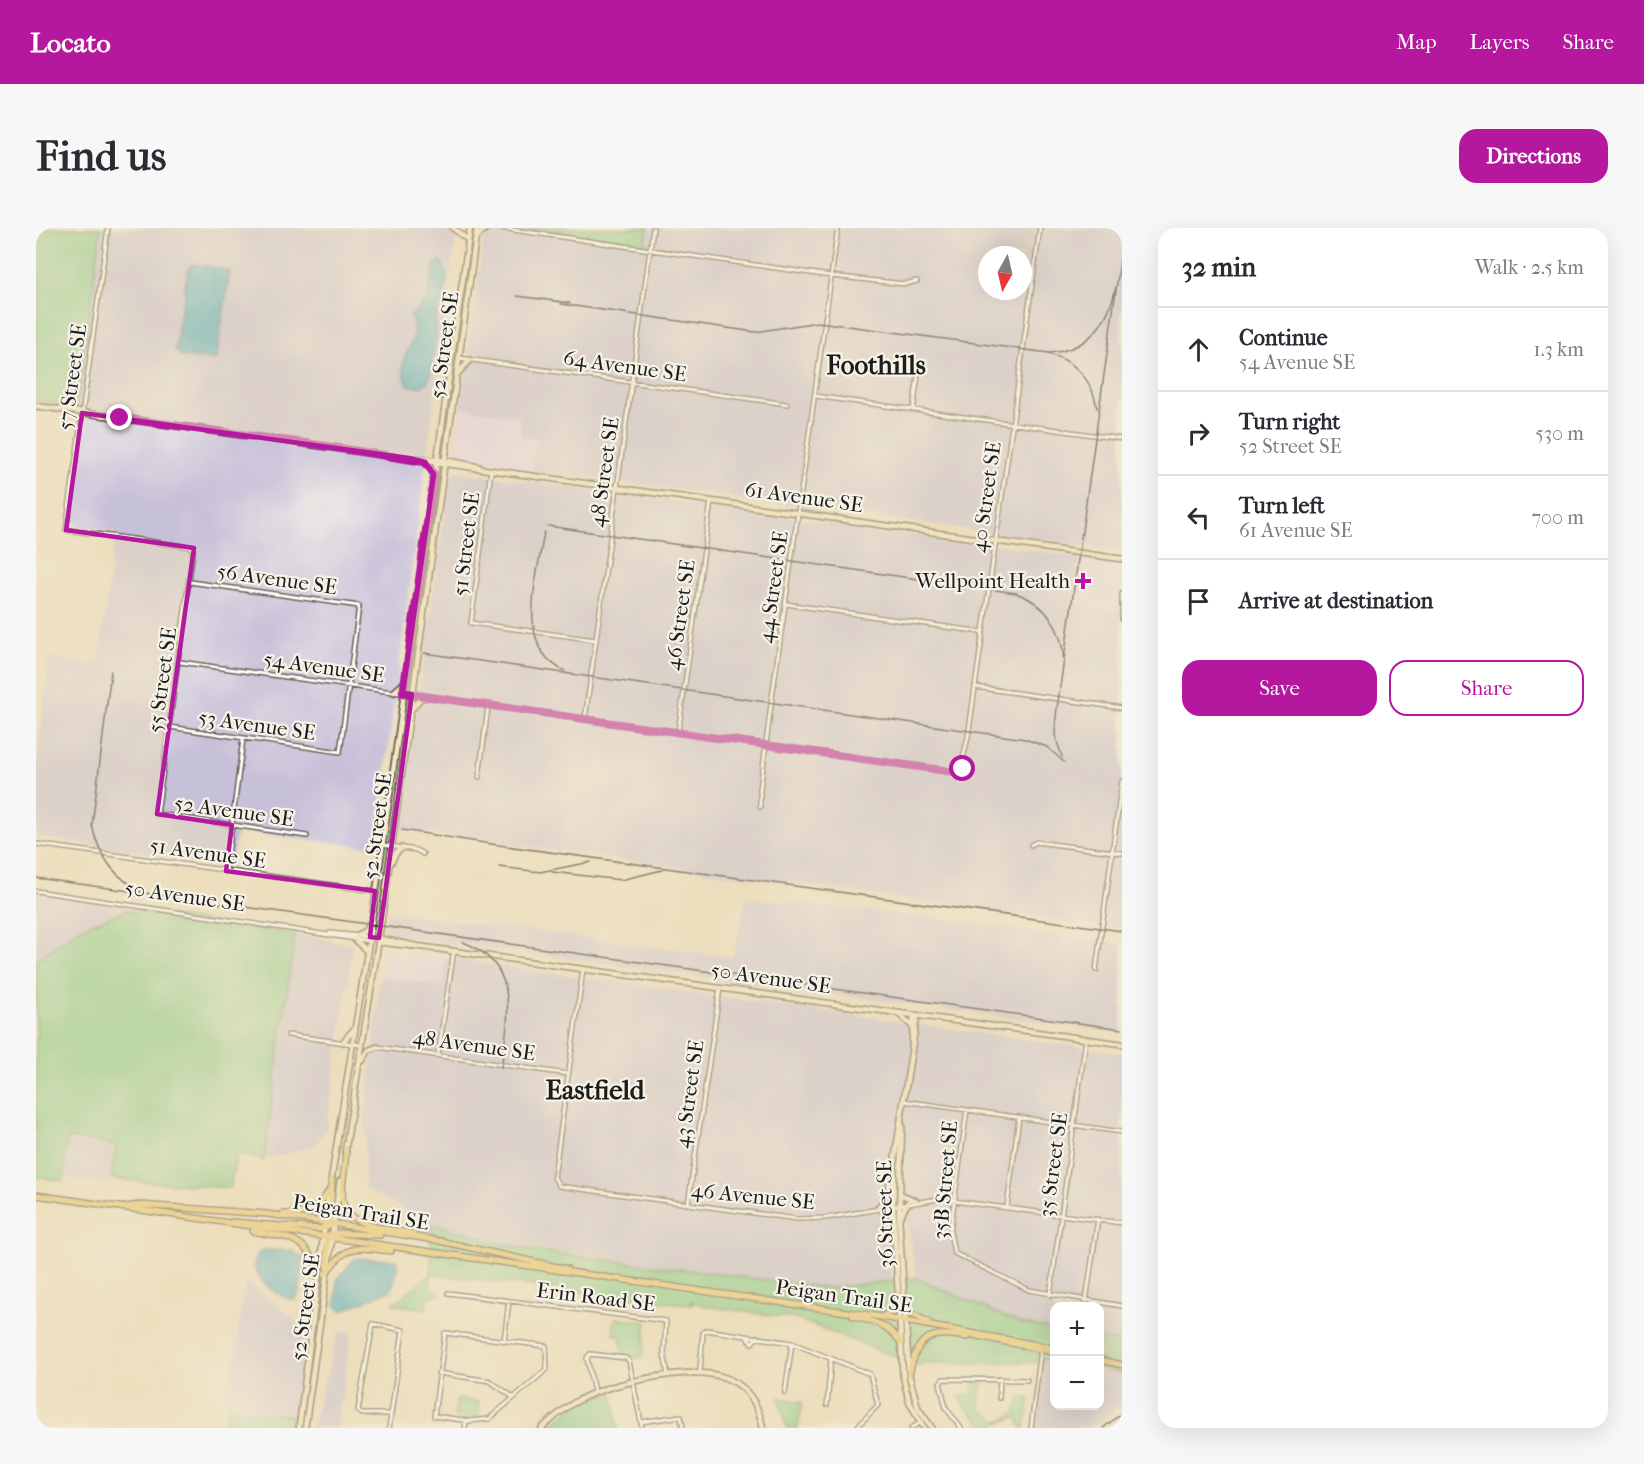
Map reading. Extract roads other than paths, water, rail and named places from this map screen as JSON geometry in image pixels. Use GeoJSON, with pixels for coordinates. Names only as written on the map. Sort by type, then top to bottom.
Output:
{"type":"FeatureCollection","features":[{"type":"Feature","properties":{"kind":"main road"},"geometry":{"type":"LineString","coordinates":[[453,228],[468,240]]}},
{"type":"Feature","properties":{"kind":"main road","name":"52 Street SE"},"geometry":{"type":"LineString","coordinates":[[328,1225],[330,1189],[368,952],[470,228]]}},
{"type":"Feature","properties":{"kind":"main road","name":"52 Street SE"},"geometry":{"type":"LineString","coordinates":[[328,1225],[346,1149],[364,1042],[477,228]]}},
{"type":"Feature","properties":{"kind":"main road"},"geometry":{"type":"LineString","coordinates":[[476,239],[486,228]]}},
{"type":"Feature","properties":{"kind":"main road"},"geometry":{"type":"LineString","coordinates":[[457,374],[470,360]]}},
{"type":"Feature","properties":{"kind":"main road","name":"61 Avenue SE"},"geometry":{"type":"LineString","coordinates":[[36,406],[1122,559]]}},
{"type":"Feature","properties":{"kind":"main road"},"geometry":{"type":"LineString","coordinates":[[434,474],[426,460],[438,444]]}},
{"type":"Feature","properties":{"kind":"main road","name":"61 Avenue SE"},"geometry":{"type":"LineString","coordinates":[[445,463],[453,467],[482,468]]}},
{"type":"Feature","properties":{"kind":"main road"},"geometry":{"type":"LineString","coordinates":[[442,481],[453,467]]}},
{"type":"Feature","properties":{"kind":"main road"},"geometry":{"type":"LineString","coordinates":[[394,692],[405,680]]}},
{"type":"Feature","properties":{"kind":"main road"},"geometry":{"type":"LineString","coordinates":[[410,712],[416,702],[426,697]]}},
{"type":"Feature","properties":{"kind":"main road"},"geometry":{"type":"LineString","coordinates":[[388,866],[402,848]]}},
{"type":"Feature","properties":{"kind":"main road"},"geometry":{"type":"LineString","coordinates":[[368,952],[356,937],[365,931],[372,920]]}},
{"type":"Feature","properties":{"kind":"main road","name":"50 Avenue SE"},"geometry":{"type":"LineString","coordinates":[[369,939],[416,946]]}},
{"type":"Feature","properties":{"kind":"main road","name":"50 Avenue SE"},"geometry":{"type":"LineString","coordinates":[[378,940],[1122,1044]]}},
{"type":"Feature","properties":{"kind":"main road"},"geometry":{"type":"LineString","coordinates":[[375,961],[381,950],[389,943]]}},
{"type":"Feature","properties":{"kind":"main road"},"geometry":{"type":"LineString","coordinates":[[896,1012],[908,1020],[914,1028],[928,1017]]}},
{"type":"Feature","properties":{"kind":"main road","name":"36 Street SE"},"geometry":{"type":"LineString","coordinates":[[916,1015],[894,1168],[892,1205],[898,1293],[909,1375],[918,1408],[932,1428]]}},
{"type":"Feature","properties":{"kind":"main road"},"geometry":{"type":"LineString","coordinates":[[343,1042],[353,1033],[357,1023]]}},
{"type":"Feature","properties":{"kind":"main road"},"geometry":{"type":"LineString","coordinates":[[364,1042],[377,1047]]}},
{"type":"Feature","properties":{"kind":"main road"},"geometry":{"type":"LineString","coordinates":[[360,1066],[369,1050],[377,1047]]}},
{"type":"Feature","properties":{"kind":"main road","name":"36 Street SE"},"geometry":{"type":"LineString","coordinates":[[903,1101],[899,1192],[904,1304],[901,1343],[905,1388],[924,1428]]}},
{"type":"Feature","properties":{"kind":"main road"},"geometry":{"type":"LineString","coordinates":[[346,1149],[343,1200],[352,1216],[369,1224],[435,1240]]}},
{"type":"Feature","properties":{"kind":"main road"},"geometry":{"type":"LineString","coordinates":[[893,1215],[878,1208],[887,1195],[894,1168]]}},
{"type":"Feature","properties":{"kind":"main road"},"geometry":{"type":"LineString","coordinates":[[327,1264],[332,1179]]}},
{"type":"Feature","properties":{"kind":"main road"},"geometry":{"type":"LineString","coordinates":[[267,1214],[311,1211],[318,1206],[330,1189]]}},
{"type":"Feature","properties":{"kind":"main road"},"geometry":{"type":"LineString","coordinates":[[899,1192],[903,1198],[916,1201]]}},
{"type":"Feature","properties":{"kind":"main road","name":"Peigan Trail SE"},"geometry":{"type":"LineString","coordinates":[[36,1195],[234,1225],[329,1236],[431,1254],[902,1320],[1050,1349]]}},
{"type":"Feature","properties":{"kind":"main road"},"geometry":{"type":"LineString","coordinates":[[899,1219],[908,1202]]}},
{"type":"Feature","properties":{"kind":"main road","name":"Peigan Trail SE"},"geometry":{"type":"LineString","coordinates":[[124,1207],[140,1204],[267,1214],[435,1240],[589,1275]]}},
{"type":"Feature","properties":{"kind":"main road"},"geometry":{"type":"LineString","coordinates":[[221,1222],[328,1225]]}},
{"type":"Feature","properties":{"kind":"main road"},"geometry":{"type":"LineString","coordinates":[[234,1225],[306,1246],[318,1273]]}},
{"type":"Feature","properties":{"kind":"main road"},"geometry":{"type":"LineString","coordinates":[[329,1236],[389,1234]]}},
{"type":"Feature","properties":{"kind":"main road","name":"52 Street SE"},"geometry":{"type":"LineString","coordinates":[[299,1428],[318,1273],[329,1236]]}},
{"type":"Feature","properties":{"kind":"main road"},"geometry":{"type":"LineString","coordinates":[[325,1274],[339,1255],[356,1248],[431,1254]]}},
{"type":"Feature","properties":{"kind":"main road","name":"52 Street SE"},"geometry":{"type":"LineString","coordinates":[[305,1428],[327,1264]]}},
{"type":"Feature","properties":{"kind":"main road"},"geometry":{"type":"LineString","coordinates":[[882,1317],[893,1310],[898,1293]]}},
{"type":"Feature","properties":{"kind":"main road"},"geometry":{"type":"LineString","coordinates":[[904,1304],[912,1314],[937,1327]]}},
{"type":"Feature","properties":{"kind":"main road"},"geometry":{"type":"LineString","coordinates":[[844,1312],[884,1325],[893,1331],[901,1343]]}},
{"type":"Feature","properties":{"kind":"main road","name":"Peigan Trail SE"},"geometry":{"type":"LineString","coordinates":[[951,1329],[983,1339],[1041,1347]]}},
{"type":"Feature","properties":{"kind":"main road"},"geometry":{"type":"LineString","coordinates":[[909,1375],[918,1346],[930,1336],[947,1334],[983,1339]]}},
{"type":"Feature","properties":{"kind":"main road"},"geometry":{"type":"LineString","coordinates":[[1104,1361],[1122,1365]]}},
{"type":"Feature","properties":{"kind":"main road"},"geometry":{"type":"LineString","coordinates":[[542,1428],[568,1406],[594,1392],[634,1381],[700,1371],[729,1379],[746,1392],[758,1410],[763,1428]]}},
{"type":"Feature","properties":{"kind":"street","name":"57 Street SE"},"geometry":{"type":"LineString","coordinates":[[108,228],[66,530],[191,547],[194,550]]}},
{"type":"Feature","properties":{"kind":"street"},"geometry":{"type":"LineString","coordinates":[[500,228],[831,276],[905,284],[917,281]]}},
{"type":"Feature","properties":{"kind":"street","name":"48 Street SE"},"geometry":{"type":"LineString","coordinates":[[585,720],[653,228]]}},
{"type":"Feature","properties":{"kind":"street","name":"44 Street SE"},"geometry":{"type":"LineString","coordinates":[[760,807],[765,745],[838,228]]}},
{"type":"Feature","properties":{"kind":"street","name":"40 Street SE"},"geometry":{"type":"LineString","coordinates":[[962,770],[1040,228]]}},
{"type":"Feature","properties":{"kind":"street","name":"64 Avenue SE"},"geometry":{"type":"LineString","coordinates":[[459,358],[787,404]]}},
{"type":"Feature","properties":{"kind":"street"},"geometry":{"type":"LineString","coordinates":[[913,410],[920,362]]}},
{"type":"Feature","properties":{"kind":"street"},"geometry":{"type":"LineString","coordinates":[[815,396],[1122,439]]}},
{"type":"Feature","properties":{"kind":"street","name":"51 Street SE"},"geometry":{"type":"LineString","coordinates":[[491,469],[471,623],[596,640]]}},
{"type":"Feature","properties":{"kind":"street","name":"46 Street SE"},"geometry":{"type":"LineString","coordinates":[[678,733],[711,501]]}},
{"type":"Feature","properties":{"kind":"street","name":"55 Street SE"},"geometry":{"type":"LineString","coordinates":[[157,814],[194,550]]}},
{"type":"Feature","properties":{"kind":"street","name":"56 Avenue SE"},"geometry":{"type":"LineString","coordinates":[[190,582],[359,606],[349,686]]}},
{"type":"Feature","properties":{"kind":"street"},"geometry":{"type":"LineString","coordinates":[[1122,594],[1122,620]]}},
{"type":"Feature","properties":{"kind":"street"},"geometry":{"type":"LineString","coordinates":[[786,604],[982,632]]}},
{"type":"Feature","properties":{"kind":"street","name":"54 Avenue SE"},"geometry":{"type":"LineString","coordinates":[[180,662],[954,772],[962,770]]}},
{"type":"Feature","properties":{"kind":"street","name":"53 Avenue SE"},"geometry":{"type":"LineString","coordinates":[[170,728],[340,752],[349,686]]}},
{"type":"Feature","properties":{"kind":"street"},"geometry":{"type":"LineString","coordinates":[[975,687],[1122,708]]}},
{"type":"Feature","properties":{"kind":"street"},"geometry":{"type":"LineString","coordinates":[[479,777],[488,707]]}},
{"type":"Feature","properties":{"kind":"street"},"geometry":{"type":"LineString","coordinates":[[225,871],[243,739]]}},
{"type":"Feature","properties":{"kind":"street"},"geometry":{"type":"LineString","coordinates":[[1096,970],[1122,781]]}},
{"type":"Feature","properties":{"kind":"street","name":"52 Avenue SE"},"geometry":{"type":"LineString","coordinates":[[157,814],[307,836]]}},
{"type":"Feature","properties":{"kind":"street"},"geometry":{"type":"LineString","coordinates":[[1031,845],[1036,842],[1122,853]]}},
{"type":"Feature","properties":{"kind":"street","name":"51 Avenue SE"},"geometry":{"type":"LineString","coordinates":[[36,844],[375,891]]}},
{"type":"Feature","properties":{"kind":"street"},"geometry":{"type":"LineString","coordinates":[[382,845],[423,854]]}},
{"type":"Feature","properties":{"kind":"street","name":"50 Avenue SE"},"geometry":{"type":"LineString","coordinates":[[36,891],[369,939]]}},
{"type":"Feature","properties":{"kind":"street"},"geometry":{"type":"LineString","coordinates":[[438,1055],[454,950]]}},
{"type":"Feature","properties":{"kind":"street"},"geometry":{"type":"LineString","coordinates":[[568,1074],[584,969]]}},
{"type":"Feature","properties":{"kind":"street","name":"43 Street SE"},"geometry":{"type":"LineString","coordinates":[[688,1204],[720,988]]}},
{"type":"Feature","properties":{"kind":"street"},"geometry":{"type":"LineString","coordinates":[[288,1035],[354,1044],[364,1042]]}},
{"type":"Feature","properties":{"kind":"street","name":"35 Street SE"},"geometry":{"type":"LineString","coordinates":[[1050,1295],[1086,1039]]}},
{"type":"Feature","properties":{"kind":"street","name":"48 Avenue SE"},"geometry":{"type":"LineString","coordinates":[[377,1047],[568,1074]]}},
{"type":"Feature","properties":{"kind":"street","name":"46 Avenue SE"},"geometry":{"type":"LineString","coordinates":[[568,1074],[554,1176],[559,1186],[812,1219],[908,1202],[955,1200],[1122,1222]]}},
{"type":"Feature","properties":{"kind":"street"},"geometry":{"type":"LineString","coordinates":[[903,1101],[1122,1132]]}},
{"type":"Feature","properties":{"kind":"street","name":"35B Street SE"},"geometry":{"type":"LineString","coordinates":[[967,1110],[950,1232],[954,1253],[1007,1282],[1050,1295]]}},
{"type":"Feature","properties":{"kind":"street"},"geometry":{"type":"LineString","coordinates":[[1007,1207],[1019,1117]]}},
{"type":"Feature","properties":{"kind":"street"},"geometry":{"type":"LineString","coordinates":[[1086,1301],[1098,1219]]}},
{"type":"Feature","properties":{"kind":"street"},"geometry":{"type":"LineString","coordinates":[[448,1293],[509,1301]]}},
{"type":"Feature","properties":{"kind":"street"},"geometry":{"type":"LineString","coordinates":[[1050,1295],[1122,1306]]}},
{"type":"Feature","properties":{"kind":"street","name":"Erin Road SE"},"geometry":{"type":"LineString","coordinates":[[504,1341],[509,1301],[666,1321],[664,1354],[668,1375]]}},
{"type":"Feature","properties":{"kind":"street"},"geometry":{"type":"LineString","coordinates":[[389,1428],[391,1414],[403,1330],[373,1324],[358,1410],[362,1414],[391,1414]]}},
{"type":"Feature","properties":{"kind":"street"},"geometry":{"type":"LineString","coordinates":[[700,1371],[703,1333],[706,1330],[792,1343],[870,1374],[878,1405],[856,1428]]}},
{"type":"Feature","properties":{"kind":"street"},"geometry":{"type":"LineString","coordinates":[[445,1333],[547,1348],[547,1369],[489,1419],[468,1421],[432,1414],[438,1373],[445,1333]]}},
{"type":"Feature","properties":{"kind":"street"},"geometry":{"type":"LineString","coordinates":[[746,1335],[752,1343],[757,1337]]}},
{"type":"Feature","properties":{"kind":"street"},"geometry":{"type":"LineString","coordinates":[[785,1393],[792,1343]]}},
{"type":"Feature","properties":{"kind":"street"},"geometry":{"type":"LineString","coordinates":[[1031,1428],[1041,1347]]}},
{"type":"Feature","properties":{"kind":"street"},"geometry":{"type":"LineString","coordinates":[[594,1392],[587,1358],[590,1354],[626,1358],[634,1381],[642,1428]]}},
{"type":"Feature","properties":{"kind":"street"},"geometry":{"type":"LineString","coordinates":[[827,1405],[831,1359]]}},
{"type":"Feature","properties":{"kind":"street"},"geometry":{"type":"LineString","coordinates":[[438,1373],[490,1381],[513,1397]]}},
{"type":"Feature","properties":{"kind":"street"},"geometry":{"type":"LineString","coordinates":[[999,1398],[1000,1378]]}},
{"type":"Feature","properties":{"kind":"street"},"geometry":{"type":"LineString","coordinates":[[961,1428],[942,1400],[940,1383],[943,1379],[1027,1380]]}},
{"type":"Feature","properties":{"kind":"street"},"geometry":{"type":"LineString","coordinates":[[641,1422],[681,1416],[683,1428]]}},
{"type":"Feature","properties":{"kind":"street"},"geometry":{"type":"LineString","coordinates":[[467,1428],[468,1421]]}},
{"type":"Feature","properties":{"kind":"street"},"geometry":{"type":"LineString","coordinates":[[911,1428],[920,1423]]}},
{"type":"Feature","properties":{"kind":"water"},"geometry":{"type":"Polygon","coordinates":[[[441,260],[447,278],[441,305],[436,313],[436,337],[429,380],[420,386],[412,386],[408,385],[403,364],[414,335],[410,317],[427,299],[435,264],[441,260]]]}},
{"type":"Feature","properties":{"kind":"water"},"geometry":{"type":"Polygon","coordinates":[[[193,264],[230,271],[216,359],[184,357],[175,350],[180,313],[186,293],[184,290],[189,267],[193,264]]]}},
{"type":"Feature","properties":{"kind":"water"},"geometry":{"type":"Polygon","coordinates":[[[262,1250],[291,1250],[303,1258],[300,1291],[295,1300],[278,1294],[256,1273],[255,1257],[262,1250]]]}},
{"type":"Feature","properties":{"kind":"water"},"geometry":{"type":"Polygon","coordinates":[[[355,1258],[396,1260],[399,1267],[391,1290],[342,1311],[336,1306],[337,1280],[355,1258]]]}},
{"type":"Feature","properties":{"kind":"railway"},"geometry":{"type":"LineString","coordinates":[[1062,757],[1055,735],[1056,716],[1122,247]]}},
{"type":"Feature","properties":{"kind":"railway"},"geometry":{"type":"LineString","coordinates":[[561,304],[755,332],[818,322],[1049,353],[1075,346],[1094,332],[1108,312],[1116,287]]}},
{"type":"Feature","properties":{"kind":"railway"},"geometry":{"type":"LineString","coordinates":[[517,296],[570,303]]}},
{"type":"Feature","properties":{"kind":"railway"},"geometry":{"type":"LineString","coordinates":[[1048,354],[1066,361],[1081,373],[1091,389],[1097,408]]}},
{"type":"Feature","properties":{"kind":"railway"},"geometry":{"type":"LineString","coordinates":[[548,526],[1016,593],[1045,611],[1057,629],[1064,662]]}},
{"type":"Feature","properties":{"kind":"railway"},"geometry":{"type":"LineString","coordinates":[[544,532],[534,589],[534,629],[539,646],[549,660],[565,671]]}},
{"type":"Feature","properties":{"kind":"railway"},"geometry":{"type":"LineString","coordinates":[[424,653],[1025,739],[1047,747],[1064,762]]}},
{"type":"Feature","properties":{"kind":"railway"},"geometry":{"type":"LineString","coordinates":[[111,671],[92,826],[103,856],[115,872],[141,890]]}},
{"type":"Feature","properties":{"kind":"railway"},"geometry":{"type":"LineString","coordinates":[[402,830],[1122,931]]}},
{"type":"Feature","properties":{"kind":"railway"},"geometry":{"type":"LineString","coordinates":[[499,867],[540,872],[591,862]]}},
{"type":"Feature","properties":{"kind":"railway"},"geometry":{"type":"LineString","coordinates":[[552,872],[621,880],[662,870]]}},
{"type":"Feature","properties":{"kind":"railway"},"geometry":{"type":"LineString","coordinates":[[36,878],[1122,1029]]}},
{"type":"Feature","properties":{"kind":"railway"},"geometry":{"type":"LineString","coordinates":[[463,942],[482,952],[495,964],[503,979],[508,1013],[501,1068]]}},
{"type":"Feature","properties":{"kind":"railway"},"geometry":{"type":"LineString","coordinates":[[1103,1428],[1122,1413]]}},
{"type":"Feature","properties":{"kind":"place","name":"Wellpoint Health"},"geometry":{"type":"Point","coordinates":[1083,581]}},
{"type":"Feature","properties":{"kind":"district","name":"Foothills"},"geometry":{"type":"Point","coordinates":[876,365]}},
{"type":"Feature","properties":{"kind":"district","name":"Eastfield"},"geometry":{"type":"Point","coordinates":[595,1090]}}]}
